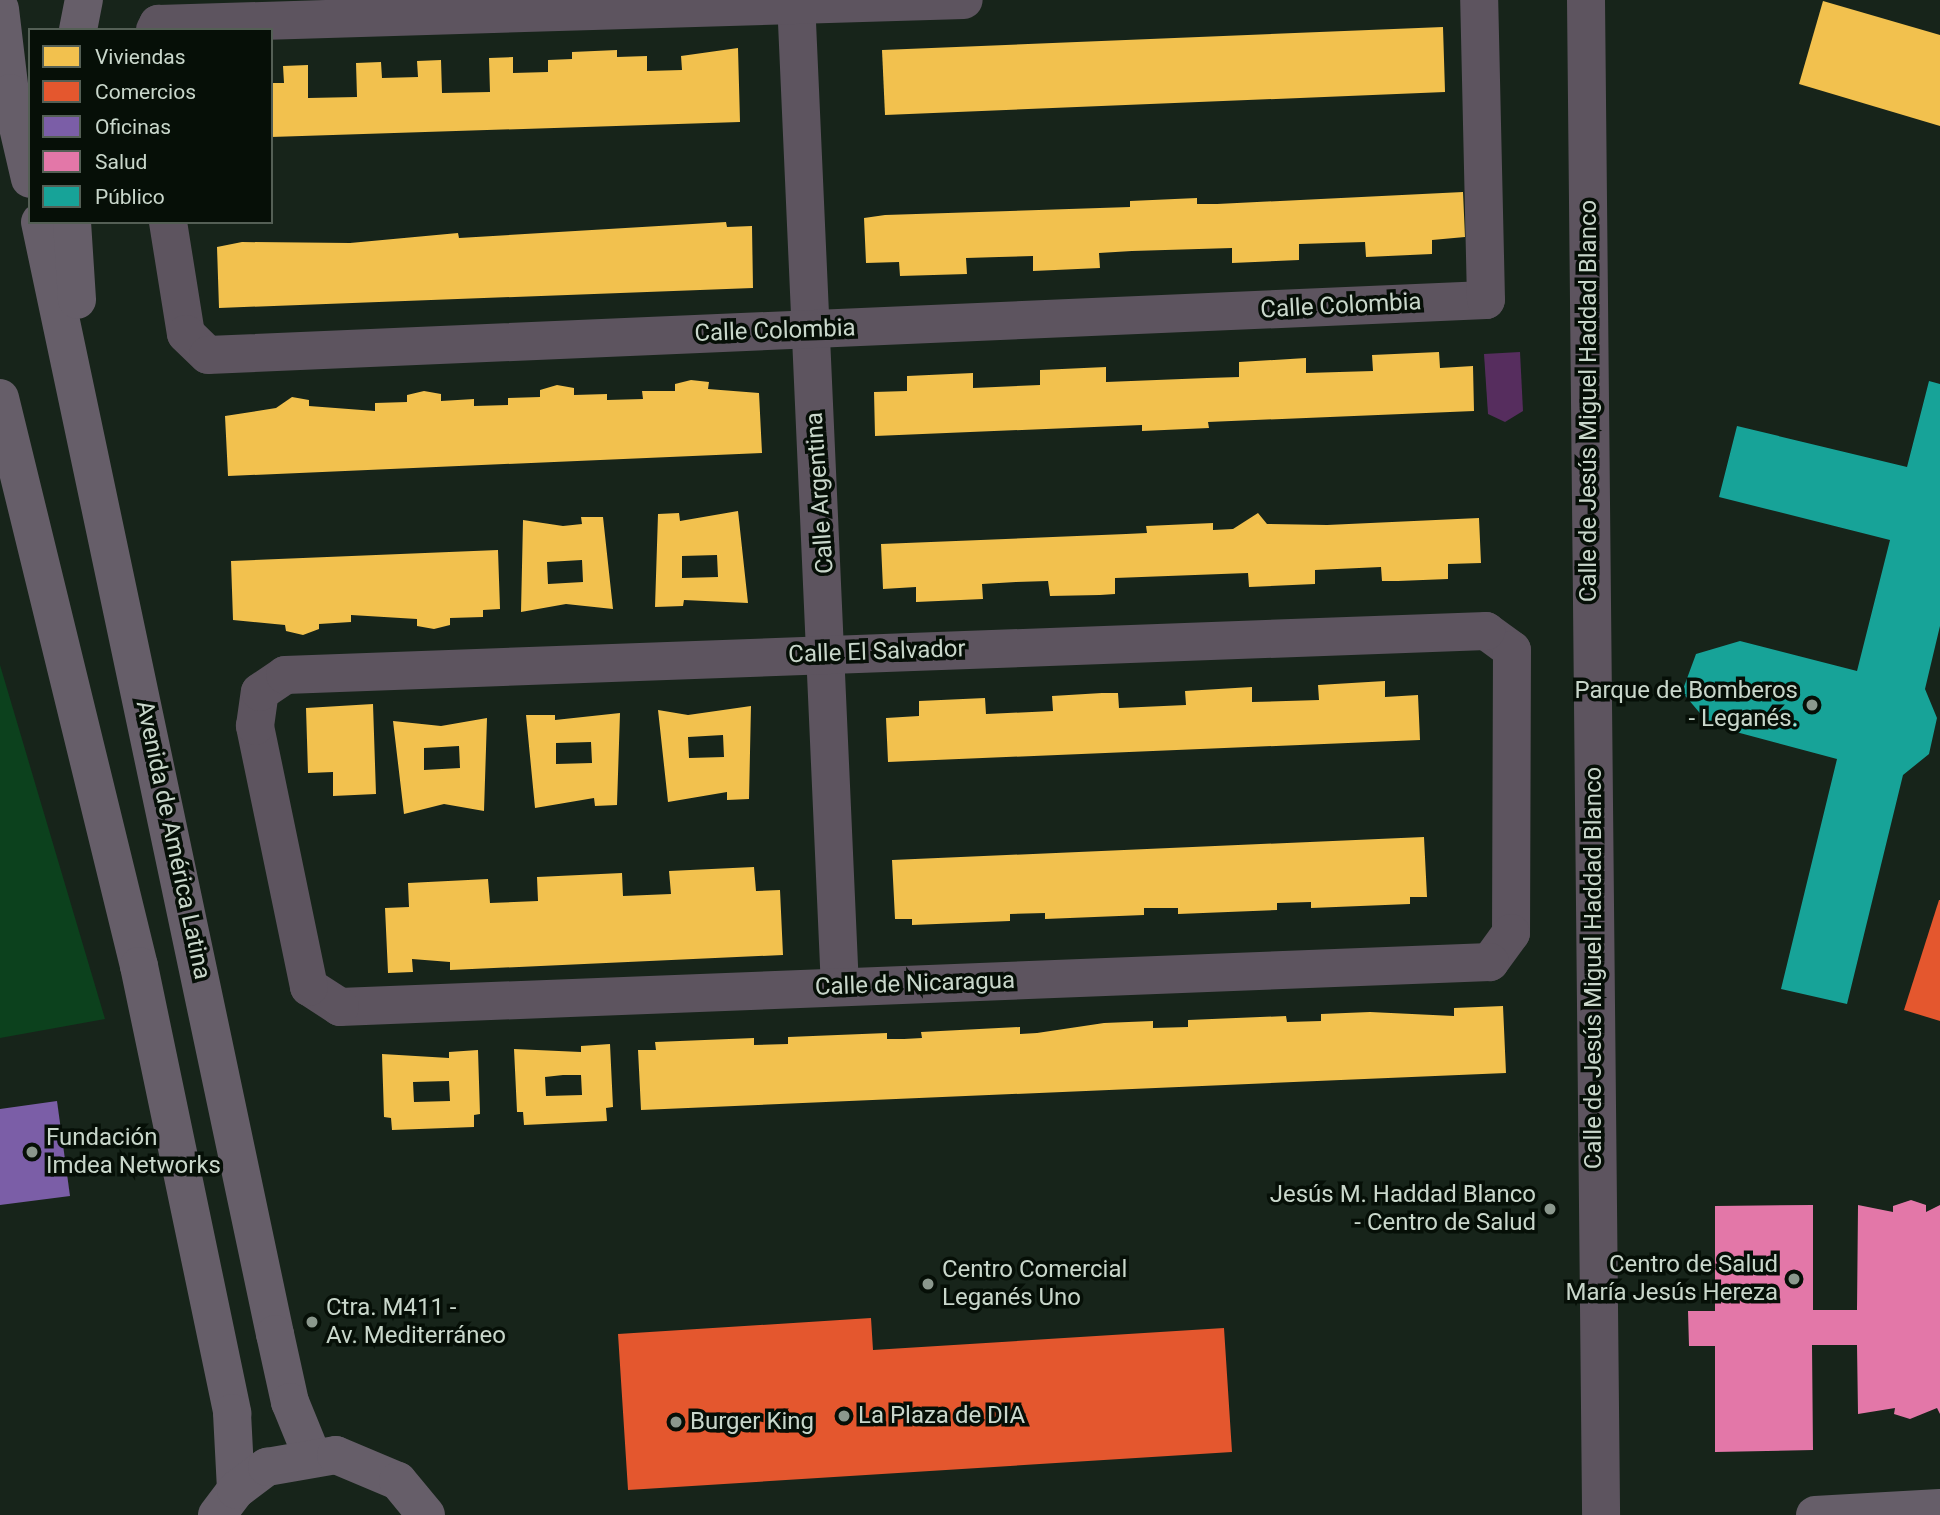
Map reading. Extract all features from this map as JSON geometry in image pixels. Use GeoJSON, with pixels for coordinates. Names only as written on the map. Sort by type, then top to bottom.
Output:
{"type":"FeatureCollection","features":[{"type":"Feature","properties":{"kind":"main road"},"geometry":{"type":"LineString","coordinates":[[78,28],[84,0]]}},
{"type":"Feature","properties":{"kind":"main road"},"geometry":{"type":"LineString","coordinates":[[0,9],[10,93],[28,170]]}},
{"type":"Feature","properties":{"kind":"main road","name":"Avenida de América Latina"},"geometry":{"type":"LineString","coordinates":[[40,224],[83,404],[275,1334],[290,1402],[312,1456]]}},
{"type":"Feature","properties":{"kind":"main road"},"geometry":{"type":"LineString","coordinates":[[72,224],[83,404]]}},
{"type":"Feature","properties":{"kind":"main road"},"geometry":{"type":"LineString","coordinates":[[0,398],[139,966],[232,1413],[226,1502]]}},
{"type":"Feature","properties":{"kind":"main road"},"geometry":{"type":"LineString","coordinates":[[226,1502],[267,1467],[312,1456],[368,1464],[398,1481],[426,1515]]}},
{"type":"Feature","properties":{"kind":"main road"},"geometry":{"type":"LineString","coordinates":[[1815,1515],[1940,1508]]}},
{"type":"Feature","properties":{"kind":"street"},"geometry":{"type":"LineString","coordinates":[[156,28],[158,24],[964,0]]}},
{"type":"Feature","properties":{"kind":"street","name":"Calle Colombia"},"geometry":{"type":"LineString","coordinates":[[168,224],[186,334],[208,355],[1486,300],[1479,0]]}},
{"type":"Feature","properties":{"kind":"street"},"geometry":{"type":"LineString","coordinates":[[1567,0],[1586,19]]}},
{"type":"Feature","properties":{"kind":"street","name":"Calle Argentina"},"geometry":{"type":"LineString","coordinates":[[796,4],[809,330],[830,654],[840,987]]}},
{"type":"Feature","properties":{"kind":"street","name":"Calle de Jesús Miguel Haddad Blanco"},"geometry":{"type":"LineString","coordinates":[[1586,19],[1601,1515]]}},
{"type":"Feature","properties":{"kind":"street","name":"Calle El Salvador"},"geometry":{"type":"LineString","coordinates":[[309,988],[255,726],[260,692],[285,675],[830,654],[1497,635],[1512,650],[1511,933]]}},
{"type":"Feature","properties":{"kind":"street","name":"Calle de Nicaragua"},"geometry":{"type":"LineString","coordinates":[[309,988],[340,1007],[1490,962],[1511,933]]}},
{"type":"Feature","properties":{"kind":"green space"},"geometry":{"type":"Polygon","coordinates":[[[0,665],[105,1019],[0,1038],[0,665]]]}},
{"type":"Feature","properties":{"kind":"shaded area"},"geometry":{"type":"Polygon","coordinates":[[[1520,352],[1523,411],[1505,422],[1488,414],[1484,354],[1520,352]]]}},
{"type":"Feature","properties":{"kind":"building: Viviendas"},"geometry":{"type":"Polygon","coordinates":[[[1823,1],[1940,35],[1940,126],[1799,84],[1823,1]]]}},
{"type":"Feature","properties":{"kind":"building: Viviendas"},"geometry":{"type":"Polygon","coordinates":[[[1443,27],[1445,92],[885,115],[882,50],[1443,27]]]}},
{"type":"Feature","properties":{"kind":"building: Viviendas"},"geometry":{"type":"Polygon","coordinates":[[[738,48],[740,122],[273,137],[273,83],[284,83],[283,66],[308,65],[308,98],[357,97],[356,63],[381,62],[382,78],[418,77],[417,61],[441,60],[442,93],[490,92],[489,58],[513,57],[513,73],[548,72],[548,60],[572,59],[572,52],[617,50],[617,57],[647,56],[647,71],[682,70],[681,56],[738,48]]]}},
{"type":"Feature","properties":{"kind":"building: Viviendas"},"geometry":{"type":"Polygon","coordinates":[[[1463,192],[1465,237],[1432,240],[1432,254],[1366,257],[1365,242],[1299,244],[1299,260],[1232,263],[1232,248],[1132,251],[1099,253],[1100,268],[1033,271],[1033,256],[966,258],[967,274],[900,276],[899,262],[866,263],[864,218],[885,215],[1130,207],[1130,201],[1197,198],[1197,204],[1217,204],[1463,192]]]}},
{"type":"Feature","properties":{"kind":"building: Viviendas"},"geometry":{"type":"Polygon","coordinates":[[[726,222],[727,227],[752,226],[753,288],[219,308],[217,247],[242,242],[350,243],[458,233],[459,238],[726,222]]]}},
{"type":"Feature","properties":{"kind":"building: Viviendas"},"geometry":{"type":"Polygon","coordinates":[[[1439,352],[1440,368],[1473,366],[1474,411],[1208,422],[1209,428],[1142,431],[1142,425],[875,436],[874,392],[907,391],[907,376],[973,373],[973,388],[1040,385],[1040,370],[1106,367],[1106,382],[1239,377],[1239,362],[1306,358],[1306,373],[1373,371],[1372,355],[1439,352]]]}},
{"type":"Feature","properties":{"kind":"building: Viviendas"},"geometry":{"type":"Polygon","coordinates":[[[691,380],[709,382],[708,389],[759,393],[762,453],[228,476],[225,416],[276,408],[292,397],[309,400],[309,406],[375,411],[375,403],[407,402],[407,395],[424,391],[441,394],[441,401],[474,399],[474,406],[508,405],[508,398],[540,397],[540,390],[557,385],[574,388],[574,395],[607,394],[607,400],[643,399],[642,391],[675,391],[675,384],[691,380]]]}},
{"type":"Feature","properties":{"kind":"building: Viviendas"},"geometry":{"type":"Polygon","coordinates":[[[738,511],[748,603],[684,600],[683,606],[655,607],[658,514],[679,513],[680,521],[738,511]],[[717,555],[682,556],[682,578],[718,577],[717,555]]]}},
{"type":"Feature","properties":{"kind":"building: Viviendas"},"geometry":{"type":"Polygon","coordinates":[[[1258,513],[1267,524],[1327,525],[1479,518],[1481,563],[1448,564],[1448,579],[1382,581],[1381,567],[1315,570],[1315,584],[1249,587],[1248,573],[1115,578],[1115,594],[1100,595],[1050,596],[1048,581],[982,584],[983,599],[916,602],[916,587],[883,589],[881,544],[1147,533],[1146,526],[1213,523],[1213,530],[1233,529],[1258,513]]]}},
{"type":"Feature","properties":{"kind":"building: Viviendas"},"geometry":{"type":"Polygon","coordinates":[[[581,517],[603,517],[613,609],[566,604],[521,612],[523,520],[563,526],[582,524],[581,517]],[[582,560],[547,562],[548,584],[583,582],[582,560]]]}},
{"type":"Feature","properties":{"kind":"building: Viviendas"},"geometry":{"type":"Polygon","coordinates":[[[498,550],[500,609],[483,610],[483,617],[450,618],[450,625],[434,629],[417,626],[417,619],[351,615],[351,622],[319,624],[319,629],[303,635],[286,631],[285,625],[233,620],[231,561],[498,550]]]}},
{"type":"Feature","properties":{"kind":"building: Viviendas"},"geometry":{"type":"Polygon","coordinates":[[[1385,681],[1385,697],[1418,695],[1420,740],[888,762],[886,718],[919,716],[919,701],[985,698],[986,714],[1053,711],[1052,696],[1102,693],[1118,693],[1119,708],[1186,705],[1185,691],[1252,687],[1252,702],[1319,700],[1318,685],[1385,681]]]}},
{"type":"Feature","properties":{"kind":"building: Viviendas"},"geometry":{"type":"Polygon","coordinates":[[[373,704],[376,794],[333,796],[333,772],[308,773],[306,708],[373,704]]]}},
{"type":"Feature","properties":{"kind":"building: Viviendas"},"geometry":{"type":"Polygon","coordinates":[[[751,706],[749,799],[727,800],[727,792],[668,802],[658,710],[688,715],[751,706]],[[723,735],[688,737],[689,758],[724,757],[723,735]]]}},
{"type":"Feature","properties":{"kind":"building: Viviendas"},"geometry":{"type":"Polygon","coordinates":[[[620,713],[617,805],[595,806],[594,798],[535,808],[526,715],[555,715],[555,720],[620,713]],[[591,742],[556,743],[556,764],[592,763],[591,742]]]}},
{"type":"Feature","properties":{"kind":"building: Viviendas"},"geometry":{"type":"Polygon","coordinates":[[[487,718],[484,811],[444,804],[404,814],[393,721],[441,726],[487,718]],[[459,746],[424,748],[424,770],[460,768],[459,746]]]}},
{"type":"Feature","properties":{"kind":"building: Viviendas"},"geometry":{"type":"Polygon","coordinates":[[[1424,837],[1427,897],[1410,897],[1410,904],[1311,908],[1311,902],[1277,903],[1277,910],[1178,914],[1178,908],[1144,908],[1144,915],[1045,919],[1045,913],[1010,914],[1010,921],[912,925],[912,919],[895,919],[892,860],[1424,837]]]}},
{"type":"Feature","properties":{"kind":"building: Viviendas"},"geometry":{"type":"Polygon","coordinates":[[[754,867],[756,891],[780,890],[783,955],[450,970],[450,962],[412,959],[413,972],[388,973],[385,908],[409,907],[408,883],[488,879],[490,903],[538,901],[537,877],[622,873],[623,896],[671,894],[669,871],[754,867]]]}},
{"type":"Feature","properties":{"kind":"building: Viviendas"},"geometry":{"type":"Polygon","coordinates":[[[1503,1006],[1506,1073],[641,1110],[638,1050],[656,1050],[655,1042],[754,1038],[754,1045],[788,1044],[788,1037],[887,1033],[887,1039],[904,1039],[922,1038],[921,1032],[1020,1027],[1020,1034],[1104,1023],[1153,1021],[1153,1028],[1188,1027],[1188,1020],[1286,1016],[1287,1022],[1321,1021],[1321,1014],[1370,1012],[1454,1016],[1454,1008],[1503,1006]]]}},
{"type":"Feature","properties":{"kind":"building: Viviendas"},"geometry":{"type":"Polygon","coordinates":[[[610,1044],[613,1107],[606,1108],[607,1121],[524,1125],[523,1112],[517,1112],[514,1049],[581,1052],[581,1046],[610,1044]],[[581,1075],[545,1077],[546,1096],[582,1095],[581,1075]]]}},
{"type":"Feature","properties":{"kind":"building: Viviendas"},"geometry":{"type":"Polygon","coordinates":[[[478,1050],[480,1114],[474,1115],[474,1127],[392,1130],[391,1118],[384,1117],[382,1054],[449,1058],[449,1052],[478,1050]],[[449,1081],[413,1082],[414,1102],[450,1101],[449,1081]]]}},
{"type":"Feature","properties":{"kind":"building: Comercios"},"geometry":{"type":"Polygon","coordinates":[[[1940,900],[1940,1021],[1904,1010],[1940,900]]]}},
{"type":"Feature","properties":{"kind":"building: Comercios"},"geometry":{"type":"Polygon","coordinates":[[[871,1318],[873,1350],[1224,1328],[1232,1452],[628,1490],[618,1334],[871,1318]]]}},
{"type":"Feature","properties":{"kind":"building: Oficinas","name":"Fundación Imdea Networks"},"geometry":{"type":"Polygon","coordinates":[[[57,1101],[70,1196],[0,1205],[0,1109],[57,1101]]]}},
{"type":"Feature","properties":{"kind":"building: Salud"},"geometry":{"type":"Polygon","coordinates":[[[1911,1200],[1926,1205],[1926,1212],[1940,1205],[1940,1414],[1937,1408],[1910,1419],[1894,1414],[1895,1408],[1858,1414],[1857,1345],[1812,1345],[1813,1450],[1715,1452],[1715,1346],[1689,1346],[1688,1311],[1715,1311],[1715,1206],[1813,1205],[1813,1310],[1857,1310],[1858,1205],[1893,1212],[1893,1206],[1911,1200]]]}},
{"type":"Feature","properties":{"kind":"building: Público","name":"Parque de Bomberos - Leganés."},"geometry":{"type":"Polygon","coordinates":[[[1929,381],[1940,384],[1940,626],[1925,689],[1937,718],[1929,754],[1903,775],[1847,1004],[1781,989],[1837,759],[1710,725],[1682,692],[1696,654],[1740,641],[1857,671],[1890,540],[1719,497],[1737,426],[1907,467],[1929,381]]]}},
{"type":"Feature","properties":{"kind":"place","name":"Parque de Bomberos - Leganés."},"geometry":{"type":"Point","coordinates":[1812,705]}},
{"type":"Feature","properties":{"kind":"place","name":"Fundación Imdea Networks"},"geometry":{"type":"Point","coordinates":[32,1152]}},
{"type":"Feature","properties":{"kind":"place","name":"Jesús M. Haddad Blanco - Centro de Salud"},"geometry":{"type":"Point","coordinates":[1550,1209]}},
{"type":"Feature","properties":{"kind":"place","name":"Centro de Salud María Jesús Hereza"},"geometry":{"type":"Point","coordinates":[1794,1279]}},
{"type":"Feature","properties":{"kind":"place","name":"Centro Comercial Leganés Uno"},"geometry":{"type":"Point","coordinates":[928,1284]}},
{"type":"Feature","properties":{"kind":"place","name":"Ctra. M411 - Av. Mediterráneo"},"geometry":{"type":"Point","coordinates":[312,1322]}},
{"type":"Feature","properties":{"kind":"place","name":"La Plaza de DIA"},"geometry":{"type":"Point","coordinates":[844,1416]}},
{"type":"Feature","properties":{"kind":"place","name":"Burger King"},"geometry":{"type":"Point","coordinates":[676,1422]}}]}
